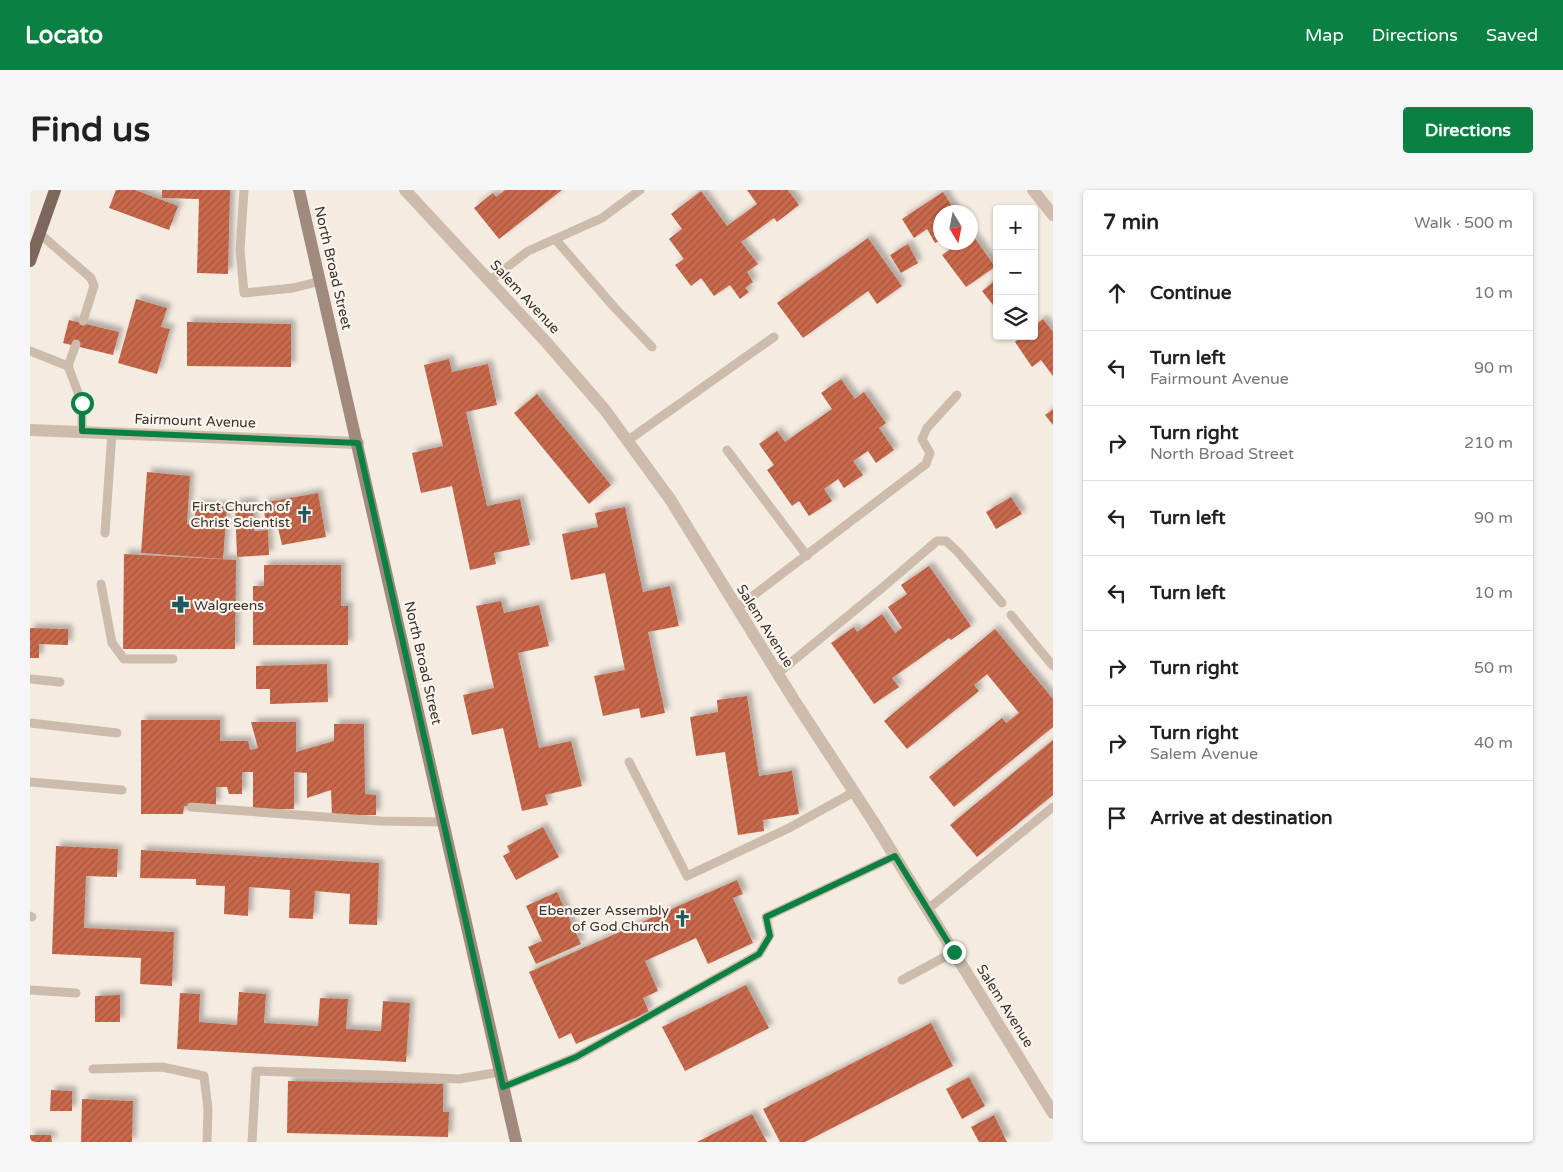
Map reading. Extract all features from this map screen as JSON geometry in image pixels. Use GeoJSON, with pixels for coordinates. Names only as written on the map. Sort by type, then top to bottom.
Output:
{"type":"FeatureCollection","features":[{"type":"Feature","properties":{"kind":"main road"},"geometry":{"type":"LineString","coordinates":[[30,261],[55,190]]}},
{"type":"Feature","properties":{"kind":"main road","name":"North Broad Street"},"geometry":{"type":"LineString","coordinates":[[299,190],[516,1142]]}},
{"type":"Feature","properties":{"kind":"street","name":"Salem Avenue"},"geometry":{"type":"LineString","coordinates":[[404,190],[554,350],[605,410],[670,499],[777,674],[895,856],[1053,1113]]}},
{"type":"Feature","properties":{"kind":"street"},"geometry":{"type":"LineString","coordinates":[[1033,190],[1053,215]]}},
{"type":"Feature","properties":{"kind":"street","name":"Fairmount Avenue"},"geometry":{"type":"LineString","coordinates":[[30,430],[358,443]]}},
{"type":"Feature","properties":{"kind":"lane"},"geometry":{"type":"LineString","coordinates":[[244,190],[240,250],[244,293],[293,288],[320,281]]}},
{"type":"Feature","properties":{"kind":"lane"},"geometry":{"type":"LineString","coordinates":[[489,280],[528,251],[602,218],[640,190]]}},
{"type":"Feature","properties":{"kind":"lane"},"geometry":{"type":"LineString","coordinates":[[40,234],[91,278],[94,286],[83,322]]}},
{"type":"Feature","properties":{"kind":"lane"},"geometry":{"type":"LineString","coordinates":[[556,240],[614,307],[652,347]]}},
{"type":"Feature","properties":{"kind":"lane"},"geometry":{"type":"LineString","coordinates":[[627,440],[774,337]]}},
{"type":"Feature","properties":{"kind":"lane"},"geometry":{"type":"LineString","coordinates":[[76,344],[68,366],[82,403],[82,431]]}},
{"type":"Feature","properties":{"kind":"lane"},"geometry":{"type":"LineString","coordinates":[[30,351],[68,366]]}},
{"type":"Feature","properties":{"kind":"lane"},"geometry":{"type":"LineString","coordinates":[[737,608],[926,464],[930,453],[922,439],[927,428],[957,395]]}},
{"type":"Feature","properties":{"kind":"lane"},"geometry":{"type":"LineString","coordinates":[[105,533],[112,432]]}},
{"type":"Feature","properties":{"kind":"lane"},"geometry":{"type":"LineString","coordinates":[[728,450],[807,556]]}},
{"type":"Feature","properties":{"kind":"lane"},"geometry":{"type":"LineString","coordinates":[[777,674],[936,541],[946,541],[958,552],[1002,603]]}},
{"type":"Feature","properties":{"kind":"lane"},"geometry":{"type":"LineString","coordinates":[[101,584],[112,643],[124,659],[173,659]]}},
{"type":"Feature","properties":{"kind":"lane"},"geometry":{"type":"LineString","coordinates":[[1011,615],[1053,666]]}},
{"type":"Feature","properties":{"kind":"lane"},"geometry":{"type":"LineString","coordinates":[[30,679],[60,682]]}},
{"type":"Feature","properties":{"kind":"lane"},"geometry":{"type":"LineString","coordinates":[[30,723],[117,733]]}},
{"type":"Feature","properties":{"kind":"lane"},"geometry":{"type":"LineString","coordinates":[[629,762],[687,876],[789,828],[854,792]]}},
{"type":"Feature","properties":{"kind":"lane"},"geometry":{"type":"LineString","coordinates":[[30,782],[122,790]]}},
{"type":"Feature","properties":{"kind":"lane"},"geometry":{"type":"LineString","coordinates":[[191,807],[380,821],[443,822]]}},
{"type":"Feature","properties":{"kind":"lane"},"geometry":{"type":"LineString","coordinates":[[928,910],[1053,807]]}},
{"type":"Feature","properties":{"kind":"lane"},"geometry":{"type":"LineString","coordinates":[[503,1087],[576,1057],[759,954],[770,936],[766,917],[895,856]]}},
{"type":"Feature","properties":{"kind":"lane"},"geometry":{"type":"LineString","coordinates":[[902,980],[954,952]]}},
{"type":"Feature","properties":{"kind":"lane"},"geometry":{"type":"LineString","coordinates":[[30,990],[76,993]]}},
{"type":"Feature","properties":{"kind":"lane"},"geometry":{"type":"LineString","coordinates":[[93,1069],[162,1067],[204,1076],[208,1109],[207,1142]]}},
{"type":"Feature","properties":{"kind":"lane"},"geometry":{"type":"LineString","coordinates":[[252,1142],[256,1072],[377,1074],[459,1079],[500,1072]]}},
{"type":"Feature","properties":{"kind":"building"},"geometry":{"type":"Polygon","coordinates":[[[116,190],[135,190],[178,206],[169,230],[109,208],[116,190]]]}},
{"type":"Feature","properties":{"kind":"building"},"geometry":{"type":"Polygon","coordinates":[[[162,190],[230,190],[228,274],[197,273],[199,199],[162,198],[162,190]]]}},
{"type":"Feature","properties":{"kind":"building"},"geometry":{"type":"Polygon","coordinates":[[[505,190],[562,190],[499,239],[474,208],[493,193],[496,197],[505,190]]]}},
{"type":"Feature","properties":{"kind":"building"},"geometry":{"type":"Polygon","coordinates":[[[747,190],[788,190],[799,205],[777,222],[774,218],[741,242],[758,264],[747,272],[753,282],[745,288],[749,292],[740,299],[730,285],[714,296],[701,278],[691,286],[675,265],[684,259],[669,239],[682,229],[671,214],[701,191],[727,226],[757,204],[747,190]]]}},
{"type":"Feature","properties":{"kind":"building"},"geometry":{"type":"Polygon","coordinates":[[[943,192],[951,205],[933,205],[933,240],[927,229],[914,238],[902,219],[943,192]]]}},
{"type":"Feature","properties":{"kind":"building"},"geometry":{"type":"Polygon","coordinates":[[[868,238],[902,286],[877,304],[868,291],[803,338],[777,303],[868,238]]]}},
{"type":"Feature","properties":{"kind":"building"},"geometry":{"type":"Polygon","coordinates":[[[978,243],[993,264],[993,268],[966,287],[942,255],[949,250],[978,250],[978,243]]]}},
{"type":"Feature","properties":{"kind":"building"},"geometry":{"type":"Polygon","coordinates":[[[908,244],[918,263],[901,273],[890,255],[908,244]]]}},
{"type":"Feature","properties":{"kind":"building"},"geometry":{"type":"Polygon","coordinates":[[[993,282],[993,305],[982,291],[993,282]]]}},
{"type":"Feature","properties":{"kind":"building"},"geometry":{"type":"Polygon","coordinates":[[[136,299],[167,308],[161,327],[170,329],[157,374],[118,363],[136,299]]]}},
{"type":"Feature","properties":{"kind":"building"},"geometry":{"type":"Polygon","coordinates":[[[1043,319],[1053,332],[1053,376],[1041,360],[1032,367],[1015,342],[1017,340],[1038,340],[1038,323],[1043,319]]]}},
{"type":"Feature","properties":{"kind":"building"},"geometry":{"type":"Polygon","coordinates":[[[69,320],[119,332],[113,355],[63,343],[69,320]]]}},
{"type":"Feature","properties":{"kind":"building"},"geometry":{"type":"Polygon","coordinates":[[[187,322],[291,324],[291,367],[187,366],[187,322]]]}},
{"type":"Feature","properties":{"kind":"building"},"geometry":{"type":"Polygon","coordinates":[[[449,359],[452,372],[488,364],[497,405],[466,412],[487,506],[520,499],[530,545],[494,553],[496,564],[470,570],[452,486],[421,493],[412,453],[443,446],[424,365],[449,359]]]}},
{"type":"Feature","properties":{"kind":"building"},"geometry":{"type":"Polygon","coordinates":[[[841,379],[855,399],[864,392],[886,423],[879,428],[894,450],[876,463],[868,451],[853,461],[863,475],[844,488],[838,479],[824,489],[832,501],[809,516],[799,501],[792,506],[767,470],[774,465],[759,444],[777,431],[785,442],[832,409],[821,393],[841,379]]]}},
{"type":"Feature","properties":{"kind":"building"},"geometry":{"type":"Polygon","coordinates":[[[537,394],[611,485],[589,504],[514,413],[537,394]]]}},
{"type":"Feature","properties":{"kind":"building"},"geometry":{"type":"Polygon","coordinates":[[[1053,409],[1053,425],[1045,415],[1053,409]]]}},
{"type":"Feature","properties":{"kind":"building"},"geometry":{"type":"Polygon","coordinates":[[[147,472],[190,476],[187,524],[194,525],[196,504],[227,506],[223,559],[141,553],[147,472]]]}},
{"type":"Feature","properties":{"kind":"building"},"geometry":{"type":"Polygon","coordinates":[[[318,493],[326,537],[282,545],[276,519],[266,521],[262,503],[318,493]]]}},
{"type":"Feature","properties":{"kind":"building"},"geometry":{"type":"Polygon","coordinates":[[[1011,497],[1022,514],[996,529],[986,512],[1011,497]]]}},
{"type":"Feature","properties":{"kind":"building"},"geometry":{"type":"Polygon","coordinates":[[[253,502],[254,531],[268,530],[269,555],[237,557],[235,503],[253,502]]]}},
{"type":"Feature","properties":{"kind":"building"},"geometry":{"type":"Polygon","coordinates":[[[625,507],[643,592],[670,586],[679,626],[648,632],[665,713],[641,718],[639,708],[603,716],[594,676],[625,670],[605,573],[571,580],[562,534],[598,527],[595,513],[625,507]]]}},
{"type":"Feature","properties":{"kind":"building","name":"Walgreens"},"geometry":{"type":"Polygon","coordinates":[[[124,554],[236,560],[235,649],[123,649],[124,554]]]}},
{"type":"Feature","properties":{"kind":"building"},"geometry":{"type":"Polygon","coordinates":[[[264,565],[341,565],[341,606],[348,606],[348,645],[253,645],[253,586],[264,586],[264,565]]]}},
{"type":"Feature","properties":{"kind":"building"},"geometry":{"type":"Polygon","coordinates":[[[929,566],[971,626],[951,640],[949,638],[892,678],[899,687],[874,704],[831,643],[854,627],[857,632],[882,614],[895,633],[902,628],[888,607],[907,594],[901,585],[929,566]]]}},
{"type":"Feature","properties":{"kind":"building"},"geometry":{"type":"Polygon","coordinates":[[[501,601],[504,613],[539,605],[549,646],[518,653],[539,748],[571,741],[582,786],[545,795],[548,805],[522,811],[503,728],[472,735],[463,695],[494,688],[476,606],[501,601]]]}},
{"type":"Feature","properties":{"kind":"building"},"geometry":{"type":"Polygon","coordinates":[[[30,628],[68,629],[68,645],[39,644],[39,658],[30,658],[30,628]]]}},
{"type":"Feature","properties":{"kind":"building"},"geometry":{"type":"Polygon","coordinates":[[[995,629],[1053,699],[1053,727],[954,807],[929,777],[1002,718],[1006,723],[1019,713],[987,674],[974,685],[979,691],[907,749],[884,721],[995,629]]]}},
{"type":"Feature","properties":{"kind":"building"},"geometry":{"type":"Polygon","coordinates":[[[327,664],[328,702],[270,704],[270,689],[256,689],[256,666],[327,664]]]}},
{"type":"Feature","properties":{"kind":"building"},"geometry":{"type":"Polygon","coordinates":[[[747,696],[759,776],[792,771],[799,814],[763,820],[764,831],[738,835],[725,752],[696,756],[690,717],[718,712],[717,700],[747,696]]]}},
{"type":"Feature","properties":{"kind":"building"},"geometry":{"type":"Polygon","coordinates":[[[141,720],[220,720],[220,741],[248,741],[250,750],[258,748],[251,722],[296,722],[296,752],[334,741],[334,724],[364,724],[365,794],[376,795],[376,815],[332,816],[331,790],[307,798],[307,773],[294,772],[294,809],[253,810],[253,772],[242,772],[242,794],[229,794],[227,787],[216,787],[216,805],[184,806],[183,814],[141,814],[141,720]]]}},
{"type":"Feature","properties":{"kind":"building"},"geometry":{"type":"Polygon","coordinates":[[[1053,740],[1053,795],[977,857],[950,825],[1053,740]]]}},
{"type":"Feature","properties":{"kind":"building"},"geometry":{"type":"Polygon","coordinates":[[[543,827],[559,857],[516,880],[503,856],[510,852],[507,846],[543,827]]]}},
{"type":"Feature","properties":{"kind":"building"},"geometry":{"type":"Polygon","coordinates":[[[56,846],[118,849],[117,877],[86,876],[84,928],[174,932],[172,986],[140,984],[141,958],[52,954],[56,846]]]}},
{"type":"Feature","properties":{"kind":"building"},"geometry":{"type":"Polygon","coordinates":[[[141,850],[379,863],[377,925],[349,924],[350,894],[315,891],[313,919],[289,918],[290,890],[249,887],[248,916],[224,914],[225,886],[196,885],[196,879],[140,878],[141,850]]]}},
{"type":"Feature","properties":{"kind":"building"},"geometry":{"type":"Polygon","coordinates":[[[737,880],[743,894],[733,898],[753,943],[708,964],[696,938],[645,961],[658,991],[643,998],[649,1012],[576,1044],[571,1033],[559,1039],[529,972],[737,880]]]}},
{"type":"Feature","properties":{"kind":"building"},"geometry":{"type":"Polygon","coordinates":[[[557,892],[581,944],[536,964],[528,947],[542,941],[526,906],[557,892]]]}},
{"type":"Feature","properties":{"kind":"building"},"geometry":{"type":"Polygon","coordinates":[[[746,985],[769,1028],[685,1071],[662,1027],[746,985]]]}},
{"type":"Feature","properties":{"kind":"building"},"geometry":{"type":"Polygon","coordinates":[[[239,992],[266,994],[264,1023],[318,1026],[320,998],[348,999],[346,1029],[381,1031],[383,1001],[410,1003],[406,1062],[177,1049],[180,993],[200,994],[199,1022],[237,1025],[239,992]]]}},
{"type":"Feature","properties":{"kind":"building"},"geometry":{"type":"Polygon","coordinates":[[[120,995],[120,1022],[95,1022],[95,996],[120,995]]]}},
{"type":"Feature","properties":{"kind":"building"},"geometry":{"type":"Polygon","coordinates":[[[931,1023],[953,1066],[805,1142],[780,1142],[763,1109],[931,1023]]]}},
{"type":"Feature","properties":{"kind":"building"},"geometry":{"type":"Polygon","coordinates":[[[969,1077],[985,1106],[962,1119],[946,1089],[969,1077]]]}},
{"type":"Feature","properties":{"kind":"building"},"geometry":{"type":"Polygon","coordinates":[[[288,1081],[443,1084],[443,1112],[449,1112],[448,1137],[287,1133],[288,1081]]]}},
{"type":"Feature","properties":{"kind":"building"},"geometry":{"type":"Polygon","coordinates":[[[51,1090],[72,1091],[72,1111],[50,1111],[51,1090]]]}},
{"type":"Feature","properties":{"kind":"building"},"geometry":{"type":"Polygon","coordinates":[[[82,1099],[133,1101],[132,1142],[81,1142],[82,1099]]]}},
{"type":"Feature","properties":{"kind":"building"},"geometry":{"type":"Polygon","coordinates":[[[752,1114],[767,1142],[697,1142],[752,1114]]]}},
{"type":"Feature","properties":{"kind":"building"},"geometry":{"type":"Polygon","coordinates":[[[994,1115],[1007,1142],[979,1142],[971,1127],[994,1115]]]}},
{"type":"Feature","properties":{"kind":"building"},"geometry":{"type":"Polygon","coordinates":[[[30,1135],[51,1135],[52,1142],[30,1142],[30,1135]]]}},
{"type":"Feature","properties":{"kind":"place","name":"First Church of Christ Scientist"},"geometry":{"type":"Point","coordinates":[304,514]}},
{"type":"Feature","properties":{"kind":"place","name":"Walgreens"},"geometry":{"type":"Point","coordinates":[180,605]}},
{"type":"Feature","properties":{"kind":"place","name":"Ebenezer Assembly of God Church"},"geometry":{"type":"Point","coordinates":[683,918]}},
{"type":"Feature","properties":{"kind":"route"},"geometry":{"type":"LineString","coordinates":[[82,403],[82,431],[358,443],[503,1087],[576,1057],[759,954],[770,936],[766,917],[895,856],[954,952]]}}]}
